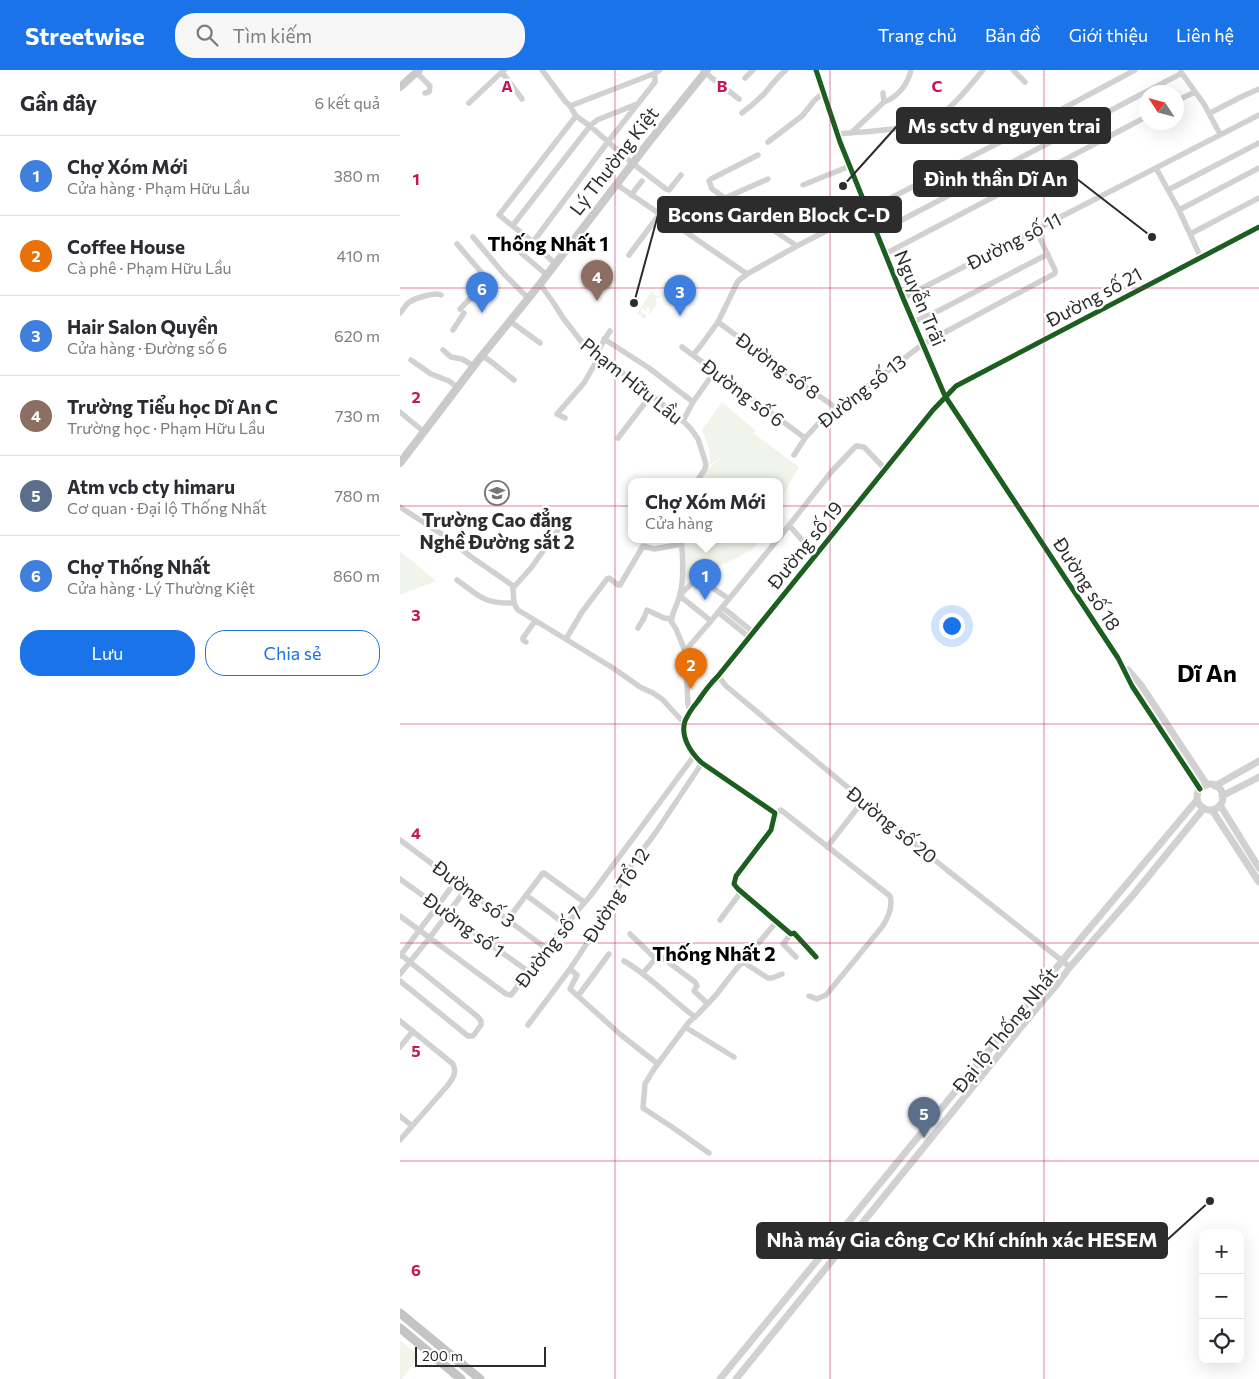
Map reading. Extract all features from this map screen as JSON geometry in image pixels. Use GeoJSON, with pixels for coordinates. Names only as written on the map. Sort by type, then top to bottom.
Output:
{"type":"FeatureCollection","features":[{"type":"Feature","properties":{"kind":"main road"},"geometry":{"type":"LineString","coordinates":[[400,87],[417,71]]}},
{"type":"Feature","properties":{"kind":"main road","name":"Lý Thường Kiệt"},"geometry":{"type":"LineString","coordinates":[[400,463],[705,71]]}},
{"type":"Feature","properties":{"kind":"main road"},"geometry":{"type":"LineString","coordinates":[[400,1314],[480,1379]]}},
{"type":"Feature","properties":{"kind":"main road"},"geometry":{"type":"LineString","coordinates":[[400,1328],[461,1379]]}},
{"type":"Feature","properties":{"kind":"street"},"geometry":{"type":"LineString","coordinates":[[542,70],[576,116],[667,190],[681,175]]}},
{"type":"Feature","properties":{"kind":"street"},"geometry":{"type":"LineString","coordinates":[[570,106],[660,70]]}},
{"type":"Feature","properties":{"kind":"street"},"geometry":{"type":"LineString","coordinates":[[745,78],[752,70]]}},
{"type":"Feature","properties":{"kind":"street"},"geometry":{"type":"LineString","coordinates":[[742,113],[786,70]]}},
{"type":"Feature","properties":{"kind":"street","name":"Nguyễn Trãi"},"geometry":{"type":"LineString","coordinates":[[816,70],[837,134],[945,396]]}},
{"type":"Feature","properties":{"kind":"street"},"geometry":{"type":"LineString","coordinates":[[851,133],[884,102],[898,93],[908,82],[911,70]]}},
{"type":"Feature","properties":{"kind":"street"},"geometry":{"type":"LineString","coordinates":[[837,134],[922,125],[931,121],[952,104],[983,70]]}},
{"type":"Feature","properties":{"kind":"street"},"geometry":{"type":"LineString","coordinates":[[1013,70],[1025,82]]}},
{"type":"Feature","properties":{"kind":"street"},"geometry":{"type":"LineString","coordinates":[[693,355],[718,322],[738,282],[746,274],[1135,70]]}},
{"type":"Feature","properties":{"kind":"street"},"geometry":{"type":"LineString","coordinates":[[417,71],[430,86],[429,92],[425,93]]}},
{"type":"Feature","properties":{"kind":"street"},"geometry":{"type":"LineString","coordinates":[[470,103],[503,71],[522,99]]}},
{"type":"Feature","properties":{"kind":"street"},"geometry":{"type":"LineString","coordinates":[[705,71],[739,99]]}},
{"type":"Feature","properties":{"kind":"street"},"geometry":{"type":"LineString","coordinates":[[877,233],[1181,72],[1210,113],[1220,134]]}},
{"type":"Feature","properties":{"kind":"street"},"geometry":{"type":"LineString","coordinates":[[533,242],[655,82],[653,74]]}},
{"type":"Feature","properties":{"kind":"street"},"geometry":{"type":"LineString","coordinates":[[1210,113],[1259,89]]}},
{"type":"Feature","properties":{"kind":"street"},"geometry":{"type":"LineString","coordinates":[[768,142],[802,116],[824,92]]}},
{"type":"Feature","properties":{"kind":"street"},"geometry":{"type":"LineString","coordinates":[[1184,97],[1195,92]]}},
{"type":"Feature","properties":{"kind":"street"},"geometry":{"type":"LineString","coordinates":[[883,93],[884,102]]}},
{"type":"Feature","properties":{"kind":"street"},"geometry":{"type":"LineString","coordinates":[[513,225],[596,120],[638,103]]}},
{"type":"Feature","properties":{"kind":"street","name":"Đường số 11"},"geometry":{"type":"LineString","coordinates":[[903,298],[1259,115]]}},
{"type":"Feature","properties":{"kind":"street"},"geometry":{"type":"LineString","coordinates":[[555,264],[533,242],[500,215],[576,116]]}},
{"type":"Feature","properties":{"kind":"street"},"geometry":{"type":"LineString","coordinates":[[885,254],[1139,121]]}},
{"type":"Feature","properties":{"kind":"street"},"geometry":{"type":"LineString","coordinates":[[1168,190],[1259,143]]}},
{"type":"Feature","properties":{"kind":"street"},"geometry":{"type":"LineString","coordinates":[[758,155],[710,180],[709,183],[712,189],[797,246]]}},
{"type":"Feature","properties":{"kind":"street"},"geometry":{"type":"LineString","coordinates":[[803,185],[850,166]]}},
{"type":"Feature","properties":{"kind":"street"},"geometry":{"type":"LineString","coordinates":[[1156,168],[1179,210],[1201,258]]}},
{"type":"Feature","properties":{"kind":"street"},"geometry":{"type":"LineString","coordinates":[[1179,210],[1259,168]]}},
{"type":"Feature","properties":{"kind":"street"},"geometry":{"type":"LineString","coordinates":[[725,198],[768,179]]}},
{"type":"Feature","properties":{"kind":"street"},"geometry":{"type":"LineString","coordinates":[[631,195],[642,181]]}},
{"type":"Feature","properties":{"kind":"street"},"geometry":{"type":"LineString","coordinates":[[616,184],[746,274]]}},
{"type":"Feature","properties":{"kind":"street"},"geometry":{"type":"LineString","coordinates":[[1190,234],[1259,198]]}},
{"type":"Feature","properties":{"kind":"street"},"geometry":{"type":"LineString","coordinates":[[629,255],[671,199]]}},
{"type":"Feature","properties":{"kind":"street","name":"Đường số 21"},"geometry":{"type":"LineString","coordinates":[[945,396],[956,386],[1259,227]]}},
{"type":"Feature","properties":{"kind":"street","name":"Đường số 13"},"geometry":{"type":"LineString","coordinates":[[794,454],[817,425],[924,344],[1054,274],[1055,270],[1036,230]]}},
{"type":"Feature","properties":{"kind":"street"},"geometry":{"type":"LineString","coordinates":[[472,237],[528,298]]}},
{"type":"Feature","properties":{"kind":"street"},"geometry":{"type":"LineString","coordinates":[[453,330],[462,311],[488,280],[456,244]]}},
{"type":"Feature","properties":{"kind":"street"},"geometry":{"type":"LineString","coordinates":[[521,253],[547,275]]}},
{"type":"Feature","properties":{"kind":"street"},"geometry":{"type":"LineString","coordinates":[[914,322],[1048,254]]}},
{"type":"Feature","properties":{"kind":"street","name":"Phạm Hữu Lầu"},"geometry":{"type":"LineString","coordinates":[[540,284],[562,318],[581,341],[652,395],[682,421],[698,439],[706,464],[699,478]]}},
{"type":"Feature","properties":{"kind":"street"},"geometry":{"type":"LineString","coordinates":[[400,313],[409,303],[416,299],[437,293],[441,295]]}},
{"type":"Feature","properties":{"kind":"street"},"geometry":{"type":"LineString","coordinates":[[510,321],[540,343]]}},
{"type":"Feature","properties":{"kind":"street","name":"Đường số 8"},"geometry":{"type":"LineString","coordinates":[[718,322],[838,409]]}},
{"type":"Feature","properties":{"kind":"street"},"geometry":{"type":"LineString","coordinates":[[565,418],[557,414],[584,383],[604,338],[610,330]]}},
{"type":"Feature","properties":{"kind":"street"},"geometry":{"type":"LineString","coordinates":[[604,338],[693,402]]}},
{"type":"Feature","properties":{"kind":"street","name":"Đường số 6"},"geometry":{"type":"LineString","coordinates":[[682,347],[805,438]]}},
{"type":"Feature","properties":{"kind":"street"},"geometry":{"type":"LineString","coordinates":[[443,350],[451,357],[462,359],[474,366]]}},
{"type":"Feature","properties":{"kind":"street"},"geometry":{"type":"LineString","coordinates":[[482,356],[514,380]]}},
{"type":"Feature","properties":{"kind":"street"},"geometry":{"type":"LineString","coordinates":[[411,360],[431,374],[449,381],[458,387]]}},
{"type":"Feature","properties":{"kind":"street"},"geometry":{"type":"LineString","coordinates":[[682,421],[715,371]]}},
{"type":"Feature","properties":{"kind":"street"},"geometry":{"type":"LineString","coordinates":[[618,438],[652,395]]}},
{"type":"Feature","properties":{"kind":"street","name":"Đường số 19"},"geometry":{"type":"LineString","coordinates":[[684,724],[706,688],[718,676],[945,396]]}},
{"type":"Feature","properties":{"kind":"street","name":"Đường số 18"},"geometry":{"type":"LineString","coordinates":[[945,396],[1122,664],[1141,685],[1207,785]]}},
{"type":"Feature","properties":{"kind":"street"},"geometry":{"type":"LineString","coordinates":[[400,412],[424,432]]}},
{"type":"Feature","properties":{"kind":"street"},"geometry":{"type":"LineString","coordinates":[[783,532],[832,471],[856,446],[864,447],[886,470]]}},
{"type":"Feature","properties":{"kind":"street"},"geometry":{"type":"LineString","coordinates":[[400,508],[446,537],[512,585],[513,603],[518,610],[662,699],[684,724],[687,743],[694,756],[775,813]]}},
{"type":"Feature","properties":{"kind":"street"},"geometry":{"type":"LineString","coordinates":[[789,525],[802,540]]}},
{"type":"Feature","properties":{"kind":"street"},"geometry":{"type":"LineString","coordinates":[[513,588],[531,568],[558,530]]}},
{"type":"Feature","properties":{"kind":"street"},"geometry":{"type":"LineString","coordinates":[[566,639],[583,611],[607,579],[609,578],[620,585],[643,546],[654,549],[674,543]]}},
{"type":"Feature","properties":{"kind":"street"},"geometry":{"type":"LineString","coordinates":[[681,543],[683,558],[680,595],[672,619],[685,651],[690,712]]}},
{"type":"Feature","properties":{"kind":"street"},"geometry":{"type":"LineString","coordinates":[[685,651],[774,543]]}},
{"type":"Feature","properties":{"kind":"street"},"geometry":{"type":"LineString","coordinates":[[457,580],[486,600],[494,603],[513,603]]}},
{"type":"Feature","properties":{"kind":"street"},"geometry":{"type":"LineString","coordinates":[[680,595],[691,584],[699,581],[704,582],[729,599]]}},
{"type":"Feature","properties":{"kind":"street"},"geometry":{"type":"LineString","coordinates":[[680,595],[711,621]]}},
{"type":"Feature","properties":{"kind":"street"},"geometry":{"type":"LineString","coordinates":[[638,628],[646,610],[664,618],[672,619]]}},
{"type":"Feature","properties":{"kind":"street"},"geometry":{"type":"LineString","coordinates":[[720,610],[751,635]]}},
{"type":"Feature","properties":{"kind":"street"},"geometry":{"type":"LineString","coordinates":[[526,642],[522,638],[535,621]]}},
{"type":"Feature","properties":{"kind":"street","name":"Đường số 18"},"geometry":{"type":"LineString","coordinates":[[1122,664],[1132,686],[1200,789]]}},
{"type":"Feature","properties":{"kind":"street","name":"Đường số 20"},"geometry":{"type":"LineString","coordinates":[[718,676],[726,686],[863,801],[1070,967]]}},
{"type":"Feature","properties":{"kind":"street"},"geometry":{"type":"LineString","coordinates":[[1165,736],[1173,732]]}},
{"type":"Feature","properties":{"kind":"street","name":"Đường số 7"},"geometry":{"type":"LineString","coordinates":[[430,938],[506,994],[511,995],[597,887],[694,756]]}},
{"type":"Feature","properties":{"kind":"street"},"geometry":{"type":"LineString","coordinates":[[1216,786],[1222,796],[1220,806],[1212,810],[1204,808],[1197,800],[1197,794],[1200,789],[1207,785],[1216,786],[1259,761]]}},
{"type":"Feature","properties":{"kind":"street","name":"Đường Tổ 12"},"geometry":{"type":"LineString","coordinates":[[528,1025],[598,928],[603,915],[617,893],[622,878],[656,832],[702,763]]}},
{"type":"Feature","properties":{"kind":"street"},"geometry":{"type":"LineString","coordinates":[[1222,796],[1259,777]]}},
{"type":"Feature","properties":{"kind":"street","name":"Đại lộ Thống Nhất"},"geometry":{"type":"LineString","coordinates":[[720,1379],[1062,961],[1197,800]]}},
{"type":"Feature","properties":{"kind":"street"},"geometry":{"type":"LineString","coordinates":[[826,847],[863,801]]}},
{"type":"Feature","properties":{"kind":"street"},"geometry":{"type":"LineString","coordinates":[[1220,806],[1259,868]]}},
{"type":"Feature","properties":{"kind":"street","name":"Đại lộ Thống Nhất"},"geometry":{"type":"LineString","coordinates":[[736,1379],[1070,967],[1134,894],[1204,808]]}},
{"type":"Feature","properties":{"kind":"street"},"geometry":{"type":"LineString","coordinates":[[775,813],[781,810],[890,896],[892,902],[882,927],[826,995],[818,999],[809,996]]}},
{"type":"Feature","properties":{"kind":"street"},"geometry":{"type":"LineString","coordinates":[[1212,810],[1259,882]]}},
{"type":"Feature","properties":{"kind":"street"},"geometry":{"type":"LineString","coordinates":[[775,813],[771,830],[734,884],[792,934],[794,933],[816,957]]}},
{"type":"Feature","properties":{"kind":"street","name":"Đường số 3"},"geometry":{"type":"LineString","coordinates":[[400,840],[547,949]]}},
{"type":"Feature","properties":{"kind":"street"},"geometry":{"type":"LineString","coordinates":[[508,920],[542,873],[584,902]]}},
{"type":"Feature","properties":{"kind":"street","name":"Đường số 1"},"geometry":{"type":"LineString","coordinates":[[400,879],[529,972]]}},
{"type":"Feature","properties":{"kind":"street"},"geometry":{"type":"LineString","coordinates":[[400,981],[468,1036],[474,1036],[481,1025],[478,1017],[400,955],[439,906],[456,881]]}},
{"type":"Feature","properties":{"kind":"street"},"geometry":{"type":"LineString","coordinates":[[400,974],[430,938],[466,889]]}},
{"type":"Feature","properties":{"kind":"street"},"geometry":{"type":"LineString","coordinates":[[720,920],[741,892]]}},
{"type":"Feature","properties":{"kind":"street"},"geometry":{"type":"LineString","coordinates":[[526,895],[566,924]]}},
{"type":"Feature","properties":{"kind":"street"},"geometry":{"type":"LineString","coordinates":[[400,916],[430,938]]}},
{"type":"Feature","properties":{"kind":"street"},"geometry":{"type":"LineString","coordinates":[[709,1153],[642,1108],[645,1084],[688,1022],[708,1004],[776,920]]}},
{"type":"Feature","properties":{"kind":"street"},"geometry":{"type":"LineString","coordinates":[[630,934],[656,958]]}},
{"type":"Feature","properties":{"kind":"street"},"geometry":{"type":"LineString","coordinates":[[792,934],[783,944],[796,957]]}},
{"type":"Feature","properties":{"kind":"street"},"geometry":{"type":"LineString","coordinates":[[578,996],[609,954]]}},
{"type":"Feature","properties":{"kind":"street"},"geometry":{"type":"LineString","coordinates":[[643,974],[656,958],[661,956],[695,982],[697,986],[694,991],[708,1004]]}},
{"type":"Feature","properties":{"kind":"street"},"geometry":{"type":"LineString","coordinates":[[624,961],[643,974],[678,1005],[695,1017]]}},
{"type":"Feature","properties":{"kind":"street"},"geometry":{"type":"LineString","coordinates":[[742,962],[768,978],[782,974]]}},
{"type":"Feature","properties":{"kind":"street"},"geometry":{"type":"LineString","coordinates":[[570,969],[577,975],[570,989],[621,1035],[658,1064]]}},
{"type":"Feature","properties":{"kind":"street"},"geometry":{"type":"LineString","coordinates":[[400,1021],[453,1064],[456,1070],[454,1077],[448,1085],[400,1140]]}},
{"type":"Feature","properties":{"kind":"street"},"geometry":{"type":"LineString","coordinates":[[1011,1023],[1019,1030]]}},
{"type":"Feature","properties":{"kind":"street"},"geometry":{"type":"LineString","coordinates":[[685,1027],[734,1057]]}},
{"type":"Feature","properties":{"kind":"street"},"geometry":{"type":"LineString","coordinates":[[400,1047],[413,1032]]}},
{"type":"Feature","properties":{"kind":"street"},"geometry":{"type":"LineString","coordinates":[[400,1116],[412,1126]]}},
{"type":"Feature","properties":{"kind":"street"},"geometry":{"type":"LineString","coordinates":[[795,1287],[804,1296]]}},
{"type":"Feature","properties":{"kind":"shaded area"},"geometry":{"type":"Polygon","coordinates":[[[652,291],[659,297],[664,292],[661,297],[655,298],[657,304],[650,314],[647,307],[646,311],[643,308],[641,310],[646,315],[645,319],[637,313],[652,291]]]}},
{"type":"Feature","properties":{"kind":"shaded area"},"geometry":{"type":"Polygon","coordinates":[[[722,402],[756,431],[753,433],[799,467],[783,494],[783,478],[702,478],[710,467],[727,453],[710,465],[709,448],[702,430],[722,402]]]}},
{"type":"Feature","properties":{"kind":"shaded area"},"geometry":{"type":"Polygon","coordinates":[[[682,543],[757,543],[753,549],[683,585],[682,543]]]}},
{"type":"Feature","properties":{"kind":"shaded area"},"geometry":{"type":"Polygon","coordinates":[[[400,551],[436,581],[400,595],[400,551]]]}},
{"type":"Feature","properties":{"kind":"shaded area"},"geometry":{"type":"Polygon","coordinates":[[[400,1340],[419,1356],[402,1379],[400,1379],[400,1340]]]}},
{"type":"Feature","properties":{"kind":"cycle path"},"geometry":{"type":"LineString","coordinates":[[816,70],[840,142],[945,396],[1118,658],[1132,686],[1200,789]]}},
{"type":"Feature","properties":{"kind":"cycle path"},"geometry":{"type":"LineString","coordinates":[[816,957],[794,933],[791,934],[734,884],[736,876],[771,830],[775,813],[702,763],[694,754],[685,739],[684,733],[685,721],[689,713],[707,688],[933,410],[956,386],[1259,227]]}},
{"type":"Feature","properties":{"kind":"place","name":"Ms sctv d nguyen trai"},"geometry":{"type":"Point","coordinates":[843,186]}},
{"type":"Feature","properties":{"kind":"place","name":"Đình thần Dĩ An"},"geometry":{"type":"Point","coordinates":[1152,237]}},
{"type":"Feature","properties":{"kind":"place","name":"Trường Tiểu học Dĩ An C"},"geometry":{"type":"Point","coordinates":[597,301]}},
{"type":"Feature","properties":{"kind":"place","name":"Bcons Garden Block C-D"},"geometry":{"type":"Point","coordinates":[634,303]}},
{"type":"Feature","properties":{"kind":"place","name":"Chợ Thống Nhất"},"geometry":{"type":"Point","coordinates":[482,313]}},
{"type":"Feature","properties":{"kind":"place","name":"Hair Salon Quyền"},"geometry":{"type":"Point","coordinates":[680,316]}},
{"type":"Feature","properties":{"kind":"place","name":"Trường Cao đẳng Nghề Đường sắt 2"},"geometry":{"type":"Point","coordinates":[497,493]}},
{"type":"Feature","properties":{"kind":"place","name":"Chợ Xóm Mới"},"geometry":{"type":"Point","coordinates":[705,600]}},
{"type":"Feature","properties":{"kind":"place","name":"Coffee House"},"geometry":{"type":"Point","coordinates":[691,689]}},
{"type":"Feature","properties":{"kind":"place","name":"Atm vcb cty himaru"},"geometry":{"type":"Point","coordinates":[924,1138]}},
{"type":"Feature","properties":{"kind":"place","name":"Nhà máy Gia công Cơ Khí chính xác HESEM"},"geometry":{"type":"Point","coordinates":[1210,1201]}},
{"type":"Feature","properties":{"kind":"district","name":"Thống Nhất 1"},"geometry":{"type":"Point","coordinates":[548,244]}},
{"type":"Feature","properties":{"kind":"district","name":"Dĩ An"},"geometry":{"type":"Point","coordinates":[1207,674]}},
{"type":"Feature","properties":{"kind":"district","name":"Thống Nhất 2"},"geometry":{"type":"Point","coordinates":[714,954]}}]}
